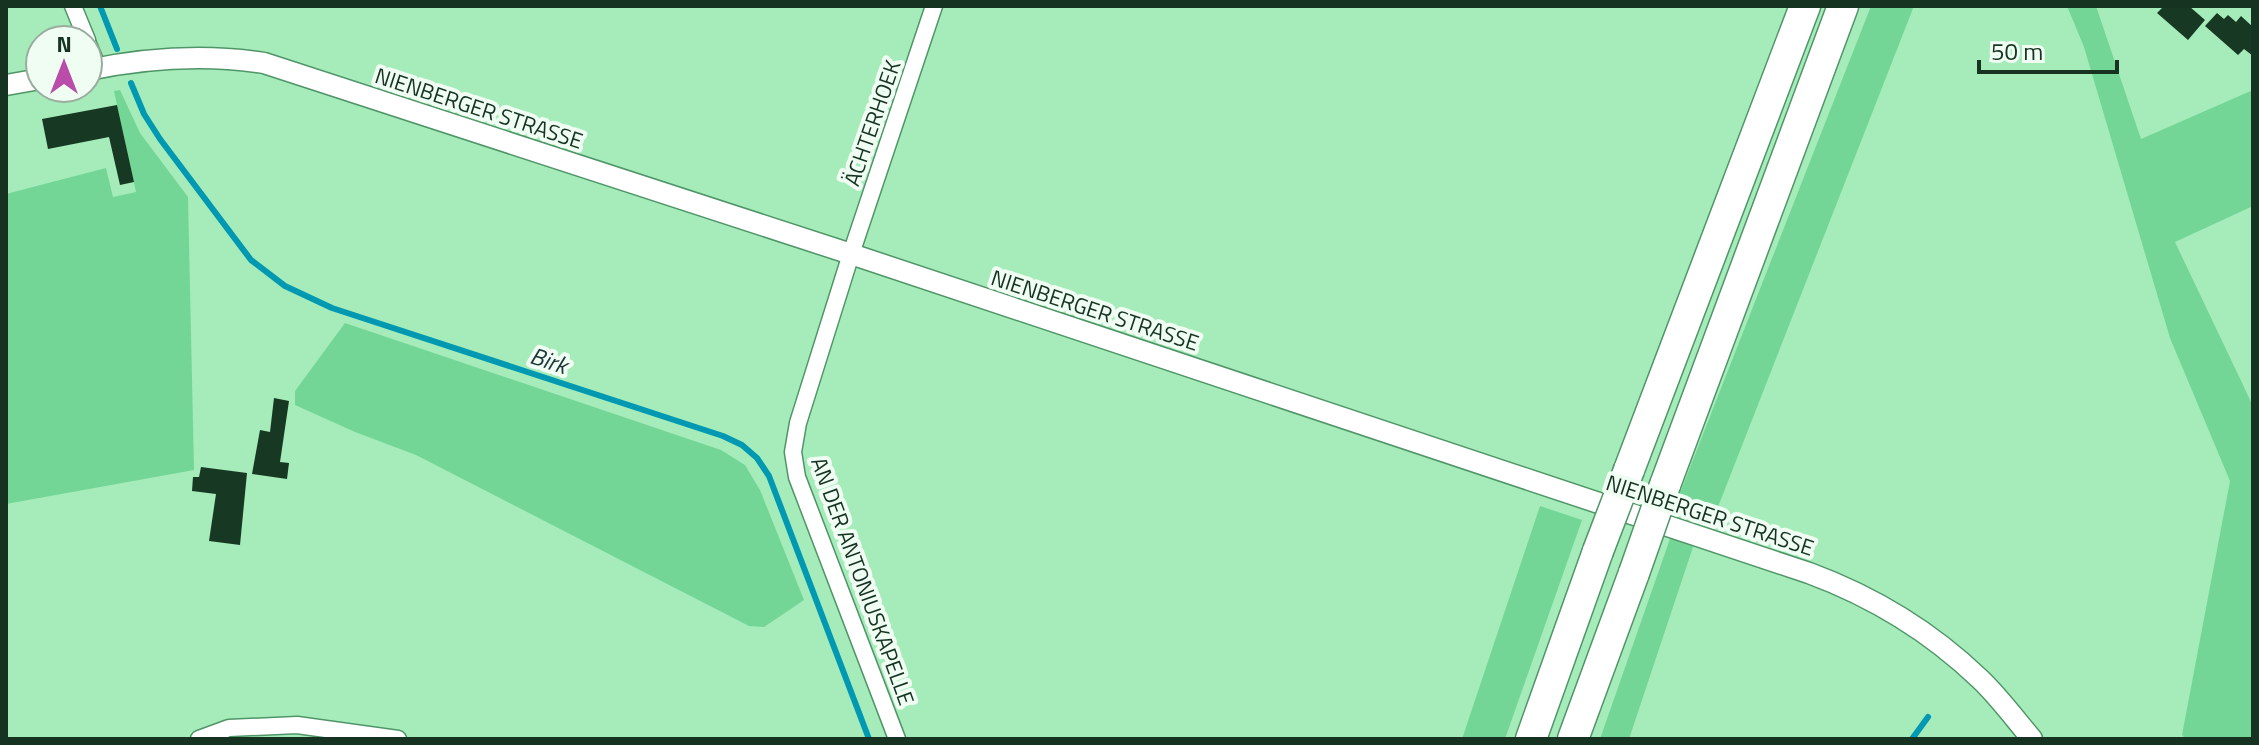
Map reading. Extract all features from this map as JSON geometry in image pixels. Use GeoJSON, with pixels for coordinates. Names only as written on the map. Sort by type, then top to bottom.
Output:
{"type":"FeatureCollection","features":[{"type":"Feature","properties":{"kind":"highway"},"geometry":{"type":"LineString","coordinates":[[1531,739],[1598,551],[1805,6]]}},
{"type":"Feature","properties":{"kind":"highway"},"geometry":{"type":"LineString","coordinates":[[1573,739],[1843,6]]}},
{"type":"Feature","properties":{"kind":"street","name":"ÄCHTERHOEK"},"geometry":{"type":"LineString","coordinates":[[851,254],[934,6]]}},
{"type":"Feature","properties":{"kind":"street","name":"NIENBERGER STRASSE"},"geometry":{"type":"LineString","coordinates":[[104,68],[179,58],[229,58],[264,63],[851,254],[1843,586],[1901,616],[1955,656],[2032,739]]}},
{"type":"Feature","properties":{"kind":"street","name":"AN DER ANTONIUSKAPELLE"},"geometry":{"type":"LineString","coordinates":[[851,254],[798,423],[793,452],[797,477],[897,739]]}},
{"type":"Feature","properties":{"kind":"street"},"geometry":{"type":"LineString","coordinates":[[199,739],[229,728],[297,725],[398,739]]}},
{"type":"Feature","properties":{"kind":"green space"},"geometry":{"type":"Polygon","coordinates":[[[1871,6],[1914,6],[1716,512],[1676,503],[1871,6]]]}},
{"type":"Feature","properties":{"kind":"green space"},"geometry":{"type":"Polygon","coordinates":[[[2067,6],[2096,6],[2141,139],[2253,90],[2253,206],[2175,242],[2253,406],[2253,739],[2186,739],[2182,735],[2230,481],[2170,338],[2084,47],[2067,6]]]}},
{"type":"Feature","properties":{"kind":"green space"},"geometry":{"type":"Polygon","coordinates":[[[120,90],[140,133],[188,197],[194,470],[6,504],[6,194],[106,168],[113,197],[136,192],[114,91],[120,90]]]}},
{"type":"Feature","properties":{"kind":"green space"},"geometry":{"type":"Polygon","coordinates":[[[345,323],[721,450],[745,465],[760,490],[804,600],[764,627],[749,626],[416,455],[295,405],[295,391],[345,323]]]}},
{"type":"Feature","properties":{"kind":"green space"},"geometry":{"type":"Polygon","coordinates":[[[1540,506],[1582,520],[1505,739],[1462,739],[1540,506]]]}},
{"type":"Feature","properties":{"kind":"green space"},"geometry":{"type":"Polygon","coordinates":[[[1672,533],[1695,541],[1629,739],[1600,739],[1672,533]]]}},
{"type":"Feature","properties":{"kind":"building"},"geometry":{"type":"Polygon","coordinates":[[[2164,6],[2189,6],[2205,20],[2188,40],[2157,13],[2164,6]]]}},
{"type":"Feature","properties":{"kind":"building"},"geometry":{"type":"Polygon","coordinates":[[[2217,13],[2224,19],[2228,15],[2236,22],[2241,16],[2253,27],[2253,56],[2244,49],[2238,55],[2205,26],[2217,13]]]}},
{"type":"Feature","properties":{"kind":"building"},"geometry":{"type":"Polygon","coordinates":[[[117,105],[134,182],[120,185],[109,137],[48,149],[42,119],[117,105]]]}},
{"type":"Feature","properties":{"kind":"building"},"geometry":{"type":"Polygon","coordinates":[[[274,398],[289,401],[280,462],[289,463],[287,479],[252,474],[260,430],[270,432],[274,398]]]}},
{"type":"Feature","properties":{"kind":"building"},"geometry":{"type":"Polygon","coordinates":[[[201,467],[247,473],[240,545],[209,541],[216,494],[192,491],[193,477],[199,477],[201,467]]]}},
{"type":"Feature","properties":{"kind":"waterway","name":"Birk"},"geometry":{"type":"LineString","coordinates":[[100,6],[117,49]]}},
{"type":"Feature","properties":{"kind":"waterway","name":"Birk"},"geometry":{"type":"LineString","coordinates":[[131,83],[144,114],[160,139],[251,260],[285,286],[332,308],[723,436],[742,445],[757,458],[769,476],[869,739]]}},
{"type":"Feature","properties":{"kind":"waterway"},"geometry":{"type":"LineString","coordinates":[[1912,739],[1928,717]]}}]}
